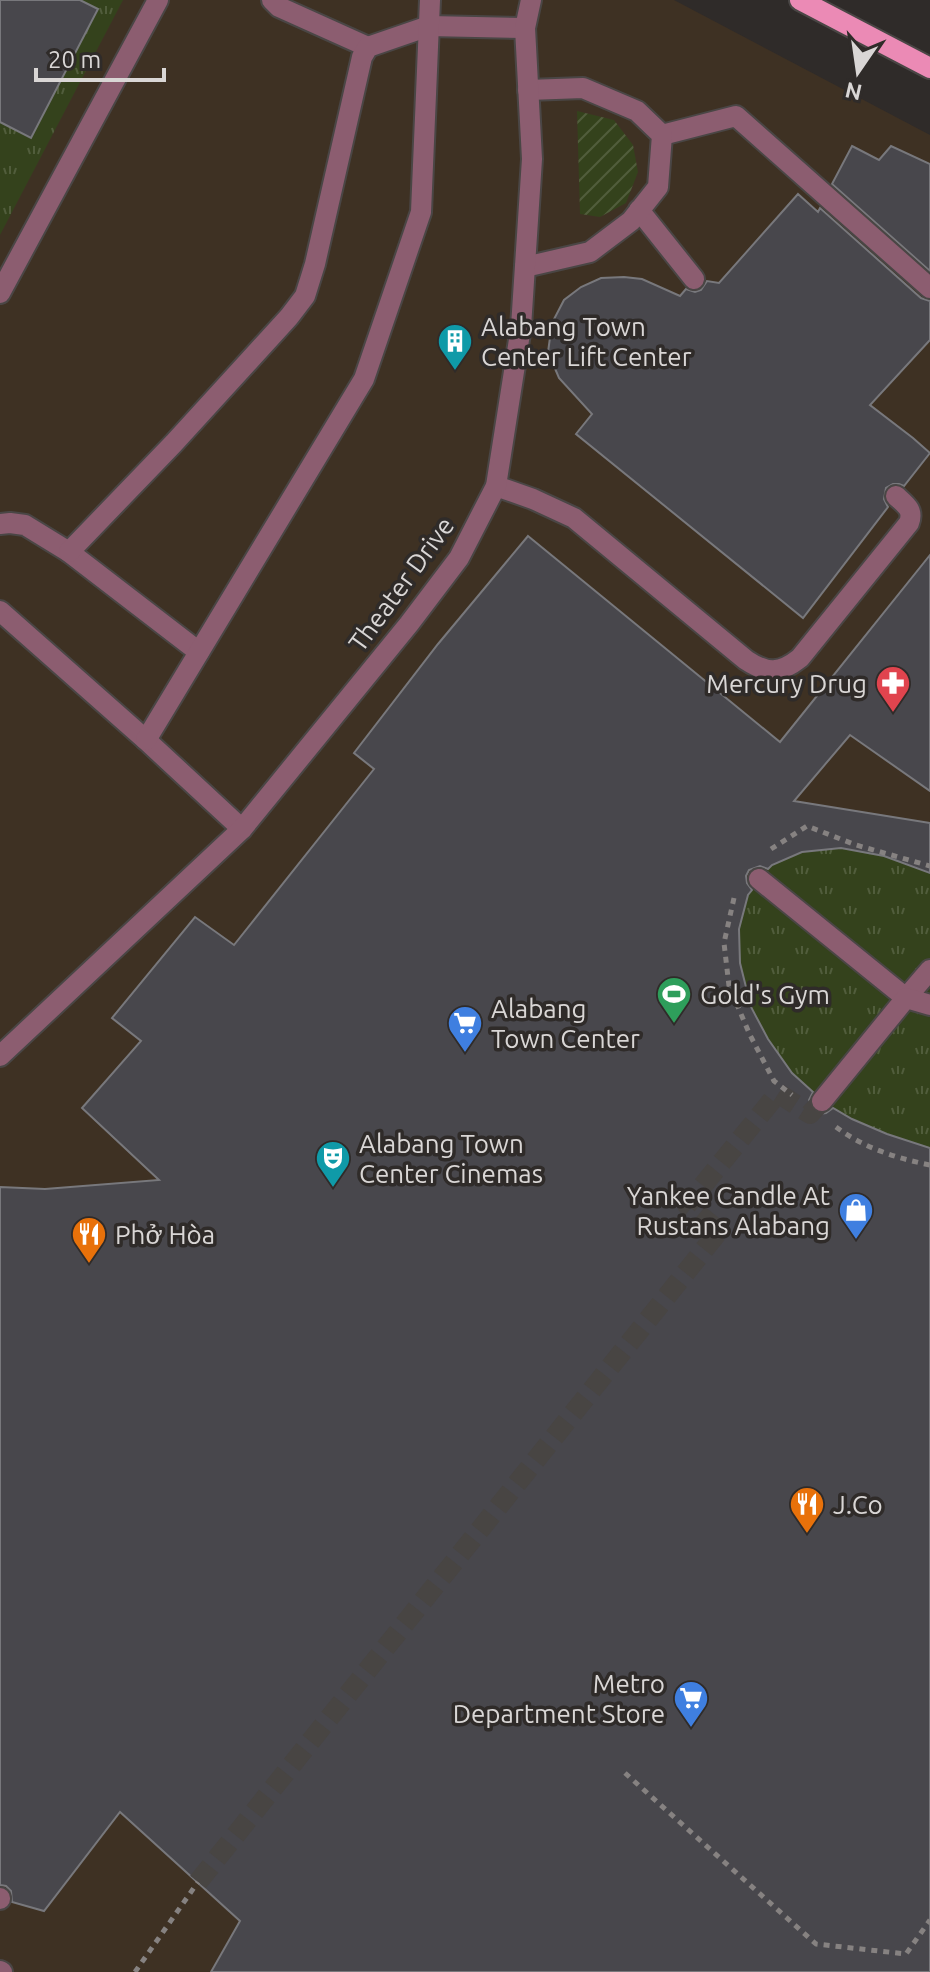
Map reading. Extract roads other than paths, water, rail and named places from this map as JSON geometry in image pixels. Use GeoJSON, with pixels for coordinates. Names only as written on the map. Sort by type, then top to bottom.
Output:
{"type":"FeatureCollection","features":[{"type":"Feature","properties":{"kind":"main road"},"geometry":{"type":"LineString","coordinates":[[800,0],[930,68]]}},
{"type":"Feature","properties":{"kind":"street"},"geometry":{"type":"LineString","coordinates":[[0,293],[158,0]]}},
{"type":"Feature","properties":{"kind":"street"},"geometry":{"type":"LineString","coordinates":[[272,0],[279,7],[368,47]]}},
{"type":"Feature","properties":{"kind":"street"},"geometry":{"type":"LineString","coordinates":[[146,740],[364,379],[421,212],[430,0]]}},
{"type":"Feature","properties":{"kind":"street","name":"Theater Drive"},"geometry":{"type":"LineString","coordinates":[[0,1056],[242,829],[459,558],[496,486],[521,327],[532,159],[525,28],[531,0]]}},
{"type":"Feature","properties":{"kind":"street"},"geometry":{"type":"LineString","coordinates":[[69,552],[174,443],[305,296],[362,57],[368,47],[429,26],[525,28]]}},
{"type":"Feature","properties":{"kind":"street"},"geometry":{"type":"LineString","coordinates":[[528,90],[583,88],[637,111],[662,135]]}},
{"type":"Feature","properties":{"kind":"street"},"geometry":{"type":"LineString","coordinates":[[662,135],[736,116],[930,288]]}},
{"type":"Feature","properties":{"kind":"street"},"geometry":{"type":"LineString","coordinates":[[525,267],[590,252],[631,221],[658,187],[662,135]]}},
{"type":"Feature","properties":{"kind":"street"},"geometry":{"type":"LineString","coordinates":[[639,210],[694,279]]}},
{"type":"Feature","properties":{"kind":"street"},"geometry":{"type":"LineString","coordinates":[[496,486],[574,518],[746,660],[758,668],[773,671],[788,668],[800,658],[909,523],[912,516],[910,510],[896,496]]}},
{"type":"Feature","properties":{"kind":"street"},"geometry":{"type":"LineString","coordinates":[[0,524],[25,525],[69,552],[199,652]]}},
{"type":"Feature","properties":{"kind":"street"},"geometry":{"type":"LineString","coordinates":[[0,611],[242,829]]}},
{"type":"Feature","properties":{"kind":"street"},"geometry":{"type":"LineString","coordinates":[[759,879],[906,998],[930,1005]]}},
{"type":"Feature","properties":{"kind":"street"},"geometry":{"type":"LineString","coordinates":[[822,1101],[930,970]]}},
{"type":"Feature","properties":{"kind":"tunnel"},"geometry":{"type":"LineString","coordinates":[[198,1882],[719,1231],[687,1205],[778,1093],[810,1114],[822,1101]]}},
{"type":"Feature","properties":{"kind":"place","name":"Alabang Town Center Lift Center"},"geometry":{"type":"Point","coordinates":[455,372]}},
{"type":"Feature","properties":{"kind":"place","name":"Mercury Drug"},"geometry":{"type":"Point","coordinates":[893,714]}},
{"type":"Feature","properties":{"kind":"place","name":"Gold's Gym"},"geometry":{"type":"Point","coordinates":[674,1025]}},
{"type":"Feature","properties":{"kind":"place","name":"Alabang Town Center"},"geometry":{"type":"Point","coordinates":[465,1054]}},
{"type":"Feature","properties":{"kind":"place","name":"Alabang Town Center Cinemas"},"geometry":{"type":"Point","coordinates":[333,1189]}},
{"type":"Feature","properties":{"kind":"place","name":"Yankee Candle At Rustans Alabang"},"geometry":{"type":"Point","coordinates":[856,1241]}},
{"type":"Feature","properties":{"kind":"place","name":"Phở Hòa"},"geometry":{"type":"Point","coordinates":[89,1265]}},
{"type":"Feature","properties":{"kind":"place","name":"J.Co"},"geometry":{"type":"Point","coordinates":[807,1535]}},
{"type":"Feature","properties":{"kind":"place","name":"Metro Department Store"},"geometry":{"type":"Point","coordinates":[691,1729]}}]}
